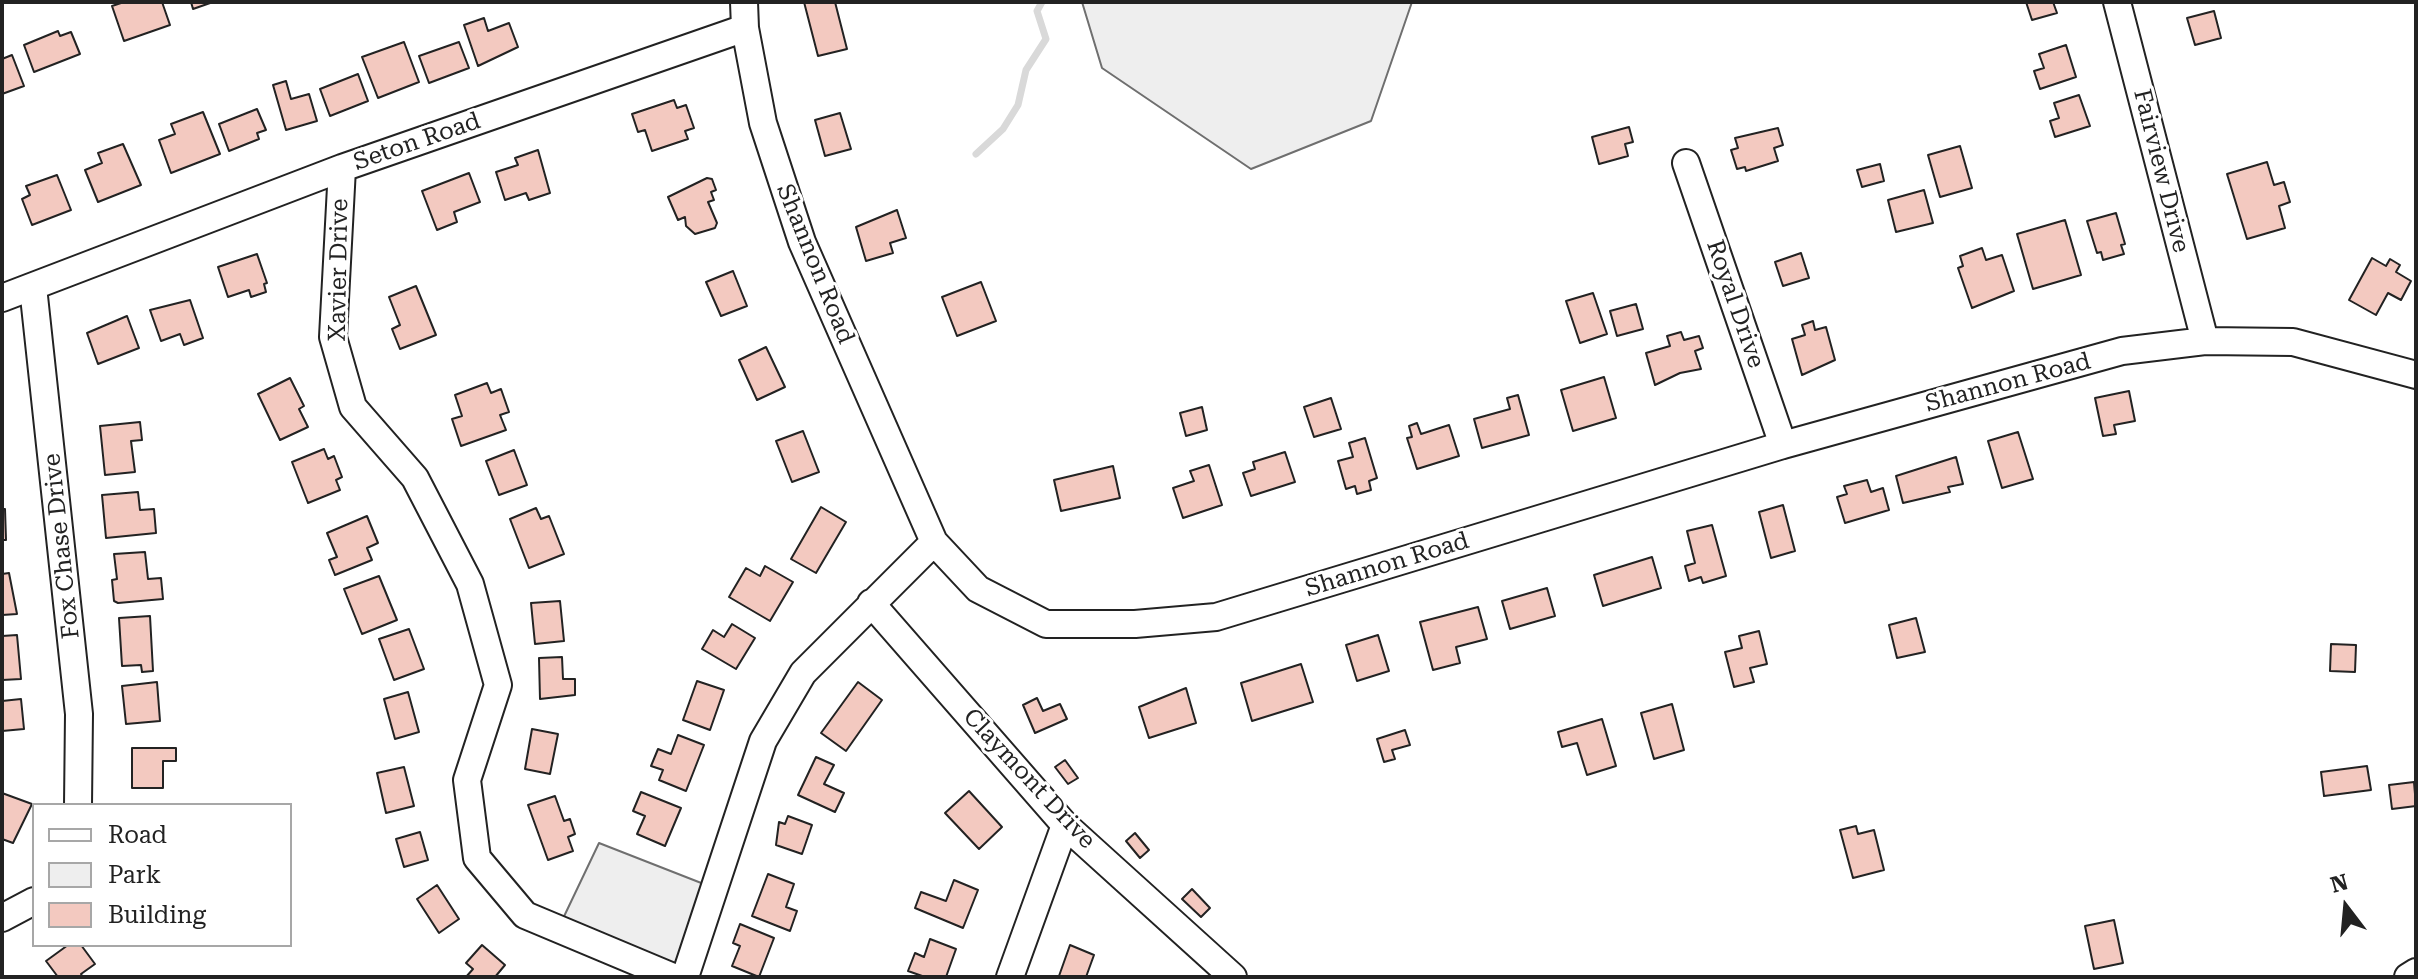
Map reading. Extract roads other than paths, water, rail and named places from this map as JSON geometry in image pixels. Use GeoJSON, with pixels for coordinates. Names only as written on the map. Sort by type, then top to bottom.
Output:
{"type":"FeatureCollection","features":[{"type":"Feature","properties":{"kind":"street","name":"Fairview Drive"},"geometry":{"type":"LineString","coordinates":[[2117,2],[2205,341]]}},
{"type":"Feature","properties":{"kind":"street","name":"Shannon Road"},"geometry":{"type":"LineString","coordinates":[[745,15],[763,123],[802,242],[934,542],[978,589],[1046,624],[1135,624],[1216,617],[1783,445],[2122,351],[2205,341],[2293,342],[2416,375]]}},
{"type":"Feature","properties":{"kind":"street","name":"Seton Road"},"geometry":{"type":"LineString","coordinates":[[2,298],[745,15]]}},
{"type":"Feature","properties":{"kind":"street","name":"Royal Drive"},"geometry":{"type":"LineString","coordinates":[[1686,163],[1783,445]]}},
{"type":"Feature","properties":{"kind":"street","name":"Xavier Drive"},"geometry":{"type":"LineString","coordinates":[[342,168],[333,337],[353,407],[415,478],[470,584],[498,685],[467,780],[477,858],[525,915],[673,977]]}},
{"type":"Feature","properties":{"kind":"street","name":"Fox Chase Drive"},"geometry":{"type":"LineString","coordinates":[[33,287],[79,714],[78,803]]}},
{"type":"Feature","properties":{"kind":"street"},"geometry":{"type":"LineString","coordinates":[[685,977],[763,741],[803,673],[934,542]]}},
{"type":"Feature","properties":{"kind":"street","name":"Claymont Drive"},"geometry":{"type":"LineString","coordinates":[[871,603],[1065,825],[1233,977]]}},
{"type":"Feature","properties":{"kind":"street"},"geometry":{"type":"LineString","coordinates":[[1010,977],[1065,825]]}},
{"type":"Feature","properties":{"kind":"street"},"geometry":{"type":"LineString","coordinates":[[2,918],[32,902]]}},
{"type":"Feature","properties":{"kind":"street"},"geometry":{"type":"LineString","coordinates":[[2408,977],[2416,972]]}},
{"type":"Feature","properties":{"kind":"waterway"},"geometry":{"type":"LineString","coordinates":[[976,154],[1003,129],[1018,105],[1026,70],[1046,39],[1037,11],[1042,2]]}}]}
